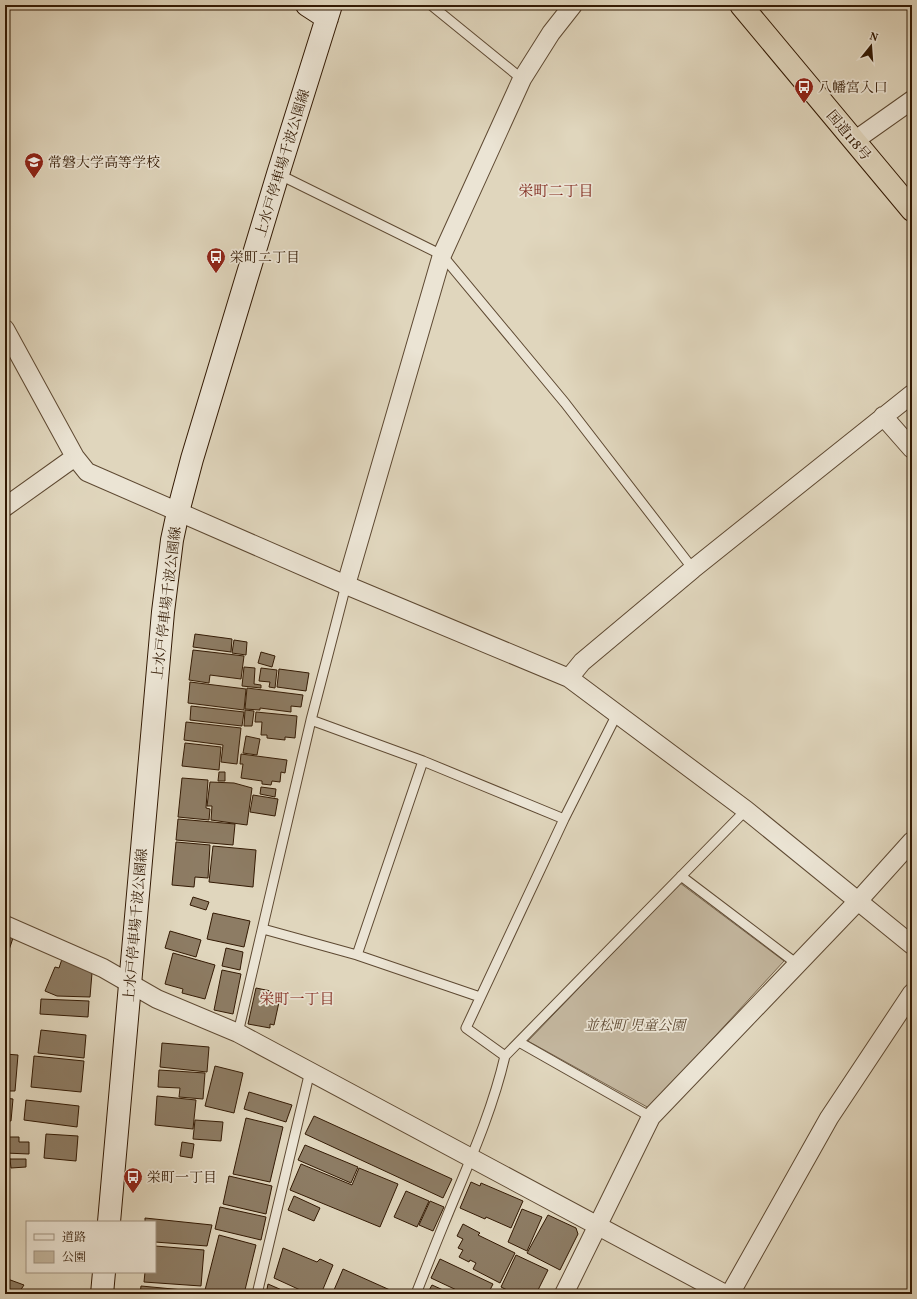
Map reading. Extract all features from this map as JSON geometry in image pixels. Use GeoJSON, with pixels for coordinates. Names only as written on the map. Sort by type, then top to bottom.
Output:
{"type":"FeatureCollection","features":[{"type":"Feature","properties":{"kind":"highway","name":"国道118号"},"geometry":{"type":"LineString","coordinates":[[741,5],[912,210]]}},
{"type":"Feature","properties":{"kind":"main road"},"geometry":{"type":"LineString","coordinates":[[307,5],[329,12]]}},
{"type":"Feature","properties":{"kind":"main road","name":"上水戸停車場千波公園線"},"geometry":{"type":"LineString","coordinates":[[109,1221],[163,612],[172,540],[192,459],[278,174],[329,12]]}},
{"type":"Feature","properties":{"kind":"main road"},"geometry":{"type":"LineString","coordinates":[[102,1294],[104,1273]]}},
{"type":"Feature","properties":{"kind":"street"},"geometry":{"type":"LineString","coordinates":[[346,585],[442,255],[522,79],[551,33],[573,5]]}},
{"type":"Feature","properties":{"kind":"street"},"geometry":{"type":"LineString","coordinates":[[854,141],[912,100]]}},
{"type":"Feature","properties":{"kind":"street"},"geometry":{"type":"LineString","coordinates":[[5,329],[75,457],[87,472],[346,585],[569,678],[746,810],[912,945]]}},
{"type":"Feature","properties":{"kind":"street"},"geometry":{"type":"LineString","coordinates":[[569,678],[582,662],[693,569],[912,394]]}},
{"type":"Feature","properties":{"kind":"street"},"geometry":{"type":"LineString","coordinates":[[883,416],[912,449]]}},
{"type":"Feature","properties":{"kind":"street"},"geometry":{"type":"LineString","coordinates":[[5,507],[75,457]]}},
{"type":"Feature","properties":{"kind":"street"},"geometry":{"type":"LineString","coordinates":[[564,1294],[651,1117],[858,901],[912,841]]}},
{"type":"Feature","properties":{"kind":"street"},"geometry":{"type":"LineString","coordinates":[[5,925],[103,968],[157,999],[238,1033],[725,1294]]}},
{"type":"Feature","properties":{"kind":"street"},"geometry":{"type":"LineString","coordinates":[[730,1294],[829,1118],[912,993]]}},
{"type":"Feature","properties":{"kind":"lane"},"geometry":{"type":"LineString","coordinates":[[431,5],[522,79]]}},
{"type":"Feature","properties":{"kind":"lane"},"geometry":{"type":"LineString","coordinates":[[278,174],[442,255],[565,403],[693,569]]}},
{"type":"Feature","properties":{"kind":"lane"},"geometry":{"type":"LineString","coordinates":[[238,1033],[311,720],[346,585]]}},
{"type":"Feature","properties":{"kind":"lane"},"geometry":{"type":"LineString","coordinates":[[505,1056],[466,1028],[564,819],[617,714]]}},
{"type":"Feature","properties":{"kind":"lane"},"geometry":{"type":"LineString","coordinates":[[311,720],[423,761],[564,819]]}},
{"type":"Feature","properties":{"kind":"lane"},"geometry":{"type":"LineString","coordinates":[[357,955],[423,761]]}},
{"type":"Feature","properties":{"kind":"lane"},"geometry":{"type":"LineString","coordinates":[[416,1294],[471,1159],[497,1088],[505,1056],[746,810]]}},
{"type":"Feature","properties":{"kind":"lane"},"geometry":{"type":"LineString","coordinates":[[681,876],[796,964]]}},
{"type":"Feature","properties":{"kind":"lane"},"geometry":{"type":"LineString","coordinates":[[263,929],[357,955],[480,997]]}},
{"type":"Feature","properties":{"kind":"lane"},"geometry":{"type":"LineString","coordinates":[[519,1042],[651,1117]]}},
{"type":"Feature","properties":{"kind":"lane"},"geometry":{"type":"LineString","coordinates":[[257,1294],[310,1071]]}},
{"type":"Feature","properties":{"kind":"green space","name":"並松町 児童公園"},"geometry":{"type":"Polygon","coordinates":[[[680,883],[784,961],[649,1108],[528,1041],[680,883]]]}},
{"type":"Feature","properties":{"kind":"building"},"geometry":{"type":"Polygon","coordinates":[[[195,634],[232,639],[231,652],[193,647],[195,634]]]}},
{"type":"Feature","properties":{"kind":"building"},"geometry":{"type":"Polygon","coordinates":[[[234,640],[247,642],[246,655],[232,653],[234,640]]]}},
{"type":"Feature","properties":{"kind":"building"},"geometry":{"type":"Polygon","coordinates":[[[193,650],[244,656],[241,679],[210,675],[209,683],[189,680],[193,650]]]}},
{"type":"Feature","properties":{"kind":"building"},"geometry":{"type":"Polygon","coordinates":[[[261,652],[275,656],[272,667],[258,663],[261,652]]]}},
{"type":"Feature","properties":{"kind":"building"},"geometry":{"type":"Polygon","coordinates":[[[244,667],[255,668],[254,684],[261,685],[261,688],[242,686],[244,667]]]}},
{"type":"Feature","properties":{"kind":"building"},"geometry":{"type":"Polygon","coordinates":[[[261,668],[277,670],[275,688],[269,687],[270,682],[259,681],[261,668]]]}},
{"type":"Feature","properties":{"kind":"building"},"geometry":{"type":"Polygon","coordinates":[[[279,669],[309,673],[306,691],[277,687],[279,669]]]}},
{"type":"Feature","properties":{"kind":"building"},"geometry":{"type":"Polygon","coordinates":[[[190,682],[246,689],[244,710],[188,703],[190,682]]]}},
{"type":"Feature","properties":{"kind":"building"},"geometry":{"type":"Polygon","coordinates":[[[247,688],[303,695],[301,707],[291,706],[291,712],[260,708],[260,710],[245,709],[247,688]]]}},
{"type":"Feature","properties":{"kind":"building"},"geometry":{"type":"Polygon","coordinates":[[[191,706],[244,712],[242,726],[190,720],[191,706]]]}},
{"type":"Feature","properties":{"kind":"building"},"geometry":{"type":"Polygon","coordinates":[[[245,710],[254,711],[252,726],[244,726],[245,710]]]}},
{"type":"Feature","properties":{"kind":"building"},"geometry":{"type":"Polygon","coordinates":[[[256,712],[297,716],[295,738],[285,737],[285,740],[267,738],[267,735],[261,735],[262,722],[255,722],[256,712]]]}},
{"type":"Feature","properties":{"kind":"building"},"geometry":{"type":"Polygon","coordinates":[[[186,722],[241,728],[237,764],[221,762],[223,745],[184,740],[186,722]]]}},
{"type":"Feature","properties":{"kind":"building"},"geometry":{"type":"Polygon","coordinates":[[[246,736],[260,739],[257,755],[243,753],[246,736]]]}},
{"type":"Feature","properties":{"kind":"building"},"geometry":{"type":"Polygon","coordinates":[[[185,743],[221,747],[219,770],[182,766],[185,743]]]}},
{"type":"Feature","properties":{"kind":"building"},"geometry":{"type":"Polygon","coordinates":[[[241,754],[287,760],[285,773],[281,772],[280,782],[272,781],[271,785],[262,784],[262,781],[241,778],[243,764],[240,764],[241,754]]]}},
{"type":"Feature","properties":{"kind":"building"},"geometry":{"type":"Polygon","coordinates":[[[219,772],[225,772],[225,781],[218,781],[219,772]]]}},
{"type":"Feature","properties":{"kind":"building"},"geometry":{"type":"Polygon","coordinates":[[[182,778],[208,780],[206,808],[210,809],[209,820],[178,817],[182,778]]]}},
{"type":"Feature","properties":{"kind":"building"},"geometry":{"type":"Polygon","coordinates":[[[210,782],[234,783],[252,788],[247,825],[211,820],[212,806],[207,806],[210,782]]]}},
{"type":"Feature","properties":{"kind":"building"},"geometry":{"type":"Polygon","coordinates":[[[261,787],[276,789],[275,797],[260,794],[261,787]]]}},
{"type":"Feature","properties":{"kind":"building"},"geometry":{"type":"Polygon","coordinates":[[[253,795],[278,799],[275,816],[250,812],[253,795]]]}},
{"type":"Feature","properties":{"kind":"building"},"geometry":{"type":"Polygon","coordinates":[[[178,819],[235,824],[233,845],[176,840],[178,819]]]}},
{"type":"Feature","properties":{"kind":"building"},"geometry":{"type":"Polygon","coordinates":[[[176,842],[210,845],[208,878],[195,877],[194,887],[172,885],[176,842]]]}},
{"type":"Feature","properties":{"kind":"building"},"geometry":{"type":"Polygon","coordinates":[[[213,846],[256,850],[253,887],[209,882],[213,846]]]}},
{"type":"Feature","properties":{"kind":"building"},"geometry":{"type":"Polygon","coordinates":[[[193,897],[209,902],[206,910],[190,905],[193,897]]]}},
{"type":"Feature","properties":{"kind":"building"},"geometry":{"type":"Polygon","coordinates":[[[213,913],[250,921],[244,947],[207,939],[213,913]]]}},
{"type":"Feature","properties":{"kind":"building"},"geometry":{"type":"Polygon","coordinates":[[[170,931],[201,940],[196,957],[165,948],[170,931]]]}},
{"type":"Feature","properties":{"kind":"building"},"geometry":{"type":"Polygon","coordinates":[[[5,935],[13,938],[5,962],[5,935]]]}},
{"type":"Feature","properties":{"kind":"building"},"geometry":{"type":"Polygon","coordinates":[[[226,948],[243,952],[240,970],[222,966],[226,948]]]}},
{"type":"Feature","properties":{"kind":"building"},"geometry":{"type":"Polygon","coordinates":[[[173,953],[215,965],[205,999],[182,993],[183,989],[165,984],[173,953]]]}},
{"type":"Feature","properties":{"kind":"building"},"geometry":{"type":"Polygon","coordinates":[[[62,959],[92,973],[90,997],[57,996],[45,991],[55,967],[59,968],[62,959]]]}},
{"type":"Feature","properties":{"kind":"building"},"geometry":{"type":"Polygon","coordinates":[[[222,970],[241,974],[233,1014],[214,1010],[222,970]]]}},
{"type":"Feature","properties":{"kind":"building"},"geometry":{"type":"Polygon","coordinates":[[[256,988],[281,993],[274,1025],[270,1024],[270,1028],[248,1024],[256,988]]]}},
{"type":"Feature","properties":{"kind":"building"},"geometry":{"type":"Polygon","coordinates":[[[41,999],[89,1001],[88,1017],[40,1014],[41,999]]]}},
{"type":"Feature","properties":{"kind":"building"},"geometry":{"type":"Polygon","coordinates":[[[41,1030],[86,1035],[84,1058],[38,1053],[41,1030]]]}},
{"type":"Feature","properties":{"kind":"building"},"geometry":{"type":"Polygon","coordinates":[[[162,1043],[209,1047],[207,1072],[160,1067],[162,1043]]]}},
{"type":"Feature","properties":{"kind":"building"},"geometry":{"type":"Polygon","coordinates":[[[5,1054],[18,1055],[15,1091],[5,1091],[5,1054]]]}},
{"type":"Feature","properties":{"kind":"building"},"geometry":{"type":"Polygon","coordinates":[[[34,1056],[84,1061],[81,1092],[31,1087],[34,1056]]]}},
{"type":"Feature","properties":{"kind":"building"},"geometry":{"type":"Polygon","coordinates":[[[215,1066],[243,1073],[234,1113],[205,1106],[215,1066]]]}},
{"type":"Feature","properties":{"kind":"building"},"geometry":{"type":"Polygon","coordinates":[[[159,1070],[205,1073],[203,1099],[179,1097],[180,1088],[158,1087],[159,1070]]]}},
{"type":"Feature","properties":{"kind":"building"},"geometry":{"type":"Polygon","coordinates":[[[249,1092],[292,1105],[286,1122],[244,1109],[249,1092]]]}},
{"type":"Feature","properties":{"kind":"building"},"geometry":{"type":"Polygon","coordinates":[[[157,1096],[196,1100],[193,1129],[155,1125],[157,1096]]]}},
{"type":"Feature","properties":{"kind":"building"},"geometry":{"type":"Polygon","coordinates":[[[5,1098],[13,1099],[11,1121],[5,1121],[5,1098]]]}},
{"type":"Feature","properties":{"kind":"building"},"geometry":{"type":"Polygon","coordinates":[[[26,1100],[79,1106],[77,1127],[24,1120],[26,1100]]]}},
{"type":"Feature","properties":{"kind":"building"},"geometry":{"type":"Polygon","coordinates":[[[314,1116],[452,1179],[443,1198],[305,1134],[314,1116]]]}},
{"type":"Feature","properties":{"kind":"building"},"geometry":{"type":"Polygon","coordinates":[[[246,1118],[283,1127],[270,1182],[233,1174],[246,1118]]]}},
{"type":"Feature","properties":{"kind":"building"},"geometry":{"type":"Polygon","coordinates":[[[195,1120],[223,1122],[221,1141],[193,1139],[195,1120]]]}},
{"type":"Feature","properties":{"kind":"building"},"geometry":{"type":"Polygon","coordinates":[[[46,1134],[78,1136],[76,1161],[44,1158],[46,1134]]]}},
{"type":"Feature","properties":{"kind":"building"},"geometry":{"type":"Polygon","coordinates":[[[5,1137],[19,1137],[19,1142],[29,1142],[29,1154],[5,1153],[5,1137]]]}},
{"type":"Feature","properties":{"kind":"building"},"geometry":{"type":"Polygon","coordinates":[[[182,1142],[194,1144],[192,1158],[180,1156],[182,1142]]]}},
{"type":"Feature","properties":{"kind":"building"},"geometry":{"type":"Polygon","coordinates":[[[305,1145],[358,1167],[351,1183],[298,1160],[305,1145]]]}},
{"type":"Feature","properties":{"kind":"building"},"geometry":{"type":"Polygon","coordinates":[[[5,1157],[10,1158],[7,1173],[5,1173],[5,1157]]]}},
{"type":"Feature","properties":{"kind":"building"},"geometry":{"type":"Polygon","coordinates":[[[10,1159],[26,1159],[26,1167],[11,1168],[10,1159]]]}},
{"type":"Feature","properties":{"kind":"building"},"geometry":{"type":"Polygon","coordinates":[[[301,1164],[352,1185],[359,1168],[398,1184],[380,1227],[290,1190],[301,1164]]]}},
{"type":"Feature","properties":{"kind":"building"},"geometry":{"type":"Polygon","coordinates":[[[229,1176],[272,1186],[266,1214],[223,1204],[229,1176]]]}},
{"type":"Feature","properties":{"kind":"building"},"geometry":{"type":"Polygon","coordinates":[[[471,1182],[480,1186],[481,1183],[523,1201],[511,1228],[460,1208],[471,1182]]]}},
{"type":"Feature","properties":{"kind":"building"},"geometry":{"type":"Polygon","coordinates":[[[406,1191],[429,1201],[417,1227],[394,1217],[406,1191]]]}},
{"type":"Feature","properties":{"kind":"building"},"geometry":{"type":"Polygon","coordinates":[[[294,1196],[320,1208],[314,1221],[288,1210],[294,1196]]]}},
{"type":"Feature","properties":{"kind":"building"},"geometry":{"type":"Polygon","coordinates":[[[430,1201],[444,1207],[433,1231],[419,1225],[430,1201]]]}},
{"type":"Feature","properties":{"kind":"building"},"geometry":{"type":"Polygon","coordinates":[[[220,1207],[266,1217],[261,1240],[215,1229],[220,1207]]]}},
{"type":"Feature","properties":{"kind":"building"},"geometry":{"type":"Polygon","coordinates":[[[522,1209],[542,1217],[527,1251],[508,1242],[522,1209]]]}},
{"type":"Feature","properties":{"kind":"building"},"geometry":{"type":"Polygon","coordinates":[[[548,1215],[576,1228],[578,1234],[560,1270],[527,1253],[548,1215]]]}},
{"type":"Feature","properties":{"kind":"building"},"geometry":{"type":"Polygon","coordinates":[[[145,1218],[212,1225],[207,1246],[156,1242],[156,1221],[145,1221],[145,1218]]]}},
{"type":"Feature","properties":{"kind":"building"},"geometry":{"type":"Polygon","coordinates":[[[463,1224],[480,1233],[478,1235],[515,1253],[500,1283],[473,1269],[476,1263],[470,1260],[469,1262],[459,1257],[463,1250],[458,1248],[463,1239],[457,1236],[463,1224]]]}},
{"type":"Feature","properties":{"kind":"building"},"geometry":{"type":"Polygon","coordinates":[[[219,1235],[256,1245],[244,1294],[204,1294],[219,1235]]]}},
{"type":"Feature","properties":{"kind":"building"},"geometry":{"type":"Polygon","coordinates":[[[156,1246],[204,1250],[201,1286],[144,1282],[145,1273],[156,1273],[156,1246]]]}},
{"type":"Feature","properties":{"kind":"building"},"geometry":{"type":"Polygon","coordinates":[[[283,1248],[317,1262],[320,1259],[333,1265],[321,1294],[309,1294],[274,1278],[283,1248]]]}},
{"type":"Feature","properties":{"kind":"building"},"geometry":{"type":"Polygon","coordinates":[[[516,1255],[548,1270],[536,1294],[515,1294],[501,1287],[516,1255]]]}},
{"type":"Feature","properties":{"kind":"building"},"geometry":{"type":"Polygon","coordinates":[[[440,1259],[493,1284],[488,1294],[465,1294],[431,1278],[440,1259]]]}},
{"type":"Feature","properties":{"kind":"building"},"geometry":{"type":"Polygon","coordinates":[[[343,1269],[399,1294],[343,1294],[334,1290],[343,1269]]]}},
{"type":"Feature","properties":{"kind":"building"},"geometry":{"type":"Polygon","coordinates":[[[5,1278],[24,1285],[18,1294],[5,1294],[5,1278]]]}},
{"type":"Feature","properties":{"kind":"building"},"geometry":{"type":"Polygon","coordinates":[[[268,1284],[291,1294],[266,1294],[268,1284]]]}},
{"type":"Feature","properties":{"kind":"building"},"geometry":{"type":"Polygon","coordinates":[[[432,1285],[452,1294],[427,1294],[432,1285]]]}},
{"type":"Feature","properties":{"kind":"building"},"geometry":{"type":"Polygon","coordinates":[[[141,1286],[194,1291],[194,1294],[140,1294],[141,1286]]]}},
{"type":"Feature","properties":{"kind":"place","name":"八幡宮入口"},"geometry":{"type":"Point","coordinates":[804,104]}},
{"type":"Feature","properties":{"kind":"place","name":"常磐大学高等学校"},"geometry":{"type":"Point","coordinates":[34,179]}},
{"type":"Feature","properties":{"kind":"place","name":"栄町二丁目"},"geometry":{"type":"Point","coordinates":[216,274]}},
{"type":"Feature","properties":{"kind":"place","name":"栄町一丁目"},"geometry":{"type":"Point","coordinates":[133,1194]}},
{"type":"Feature","properties":{"kind":"district","name":"栄町二丁目"},"geometry":{"type":"Point","coordinates":[556,191]}},
{"type":"Feature","properties":{"kind":"district","name":"栄町一丁目"},"geometry":{"type":"Point","coordinates":[297,999]}}]}
